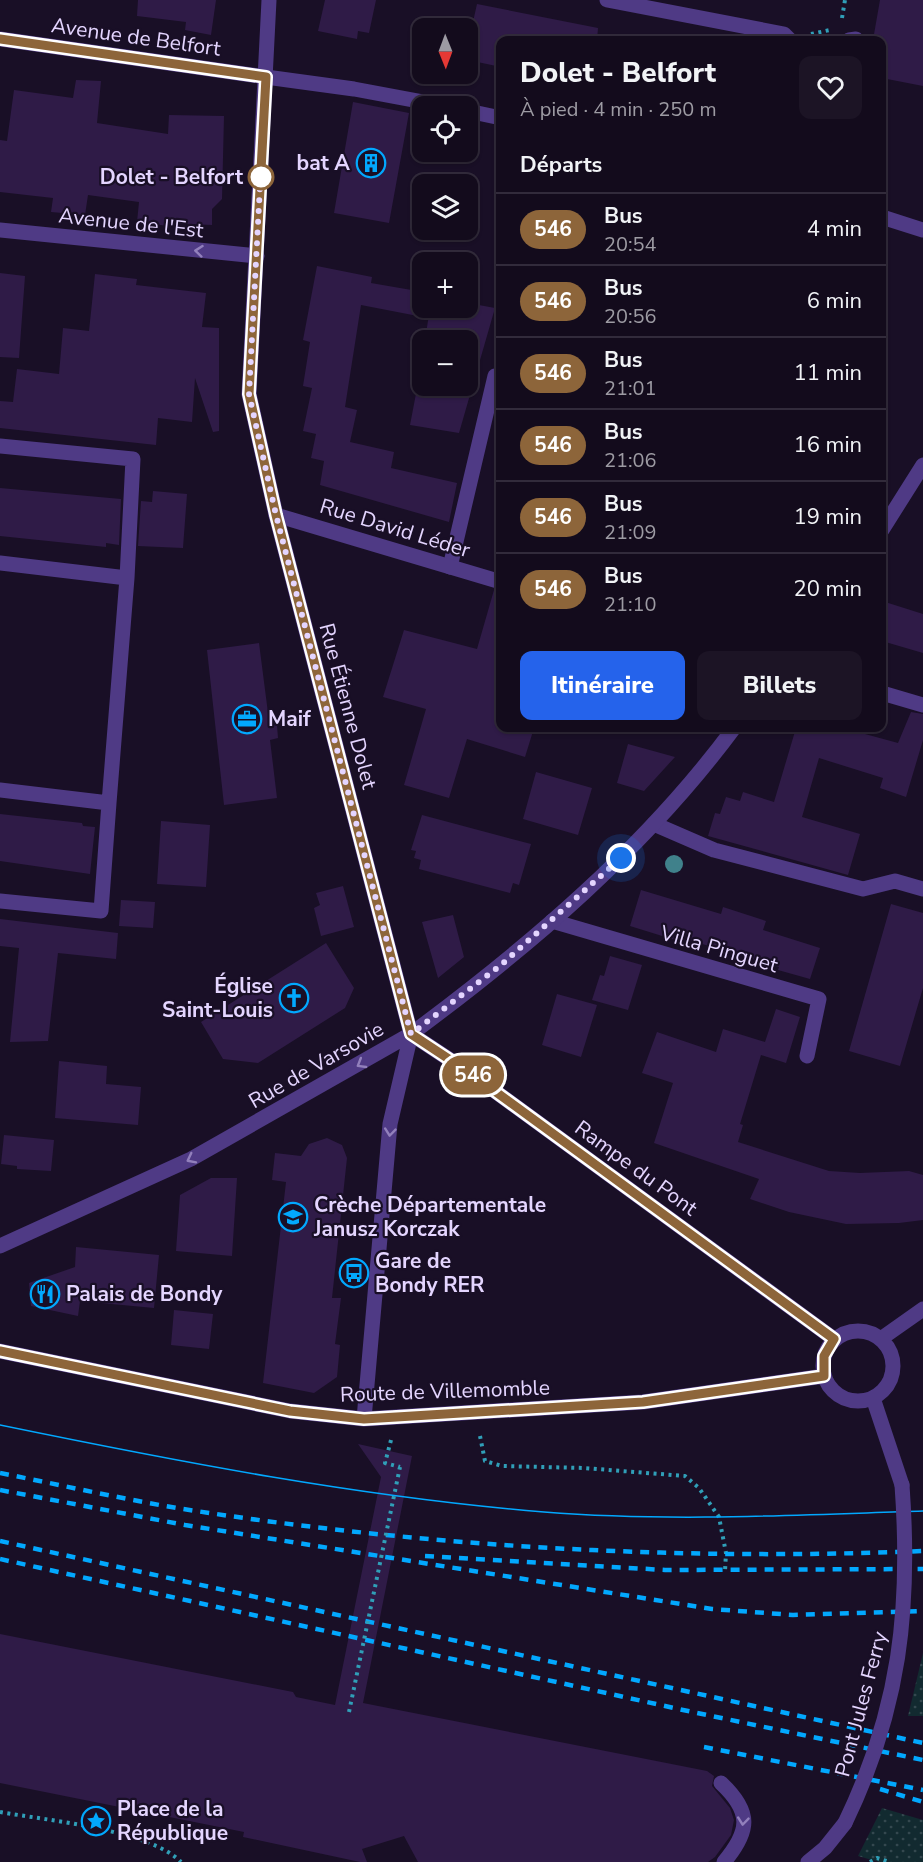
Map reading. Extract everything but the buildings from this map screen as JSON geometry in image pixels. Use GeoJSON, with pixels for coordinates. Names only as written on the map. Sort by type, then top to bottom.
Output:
{"type":"FeatureCollection","features":[{"type":"Feature","properties":{"kind":"street","name":"Rue Étienne Dolet"},"geometry":{"type":"LineString","coordinates":[[269,0],[249,394],[276,515],[411,1034],[390,1124],[364,1419]]}},
{"type":"Feature","properties":{"kind":"street"},"geometry":{"type":"LineString","coordinates":[[607,0],[782,36]]}},
{"type":"Feature","properties":{"kind":"street","name":"Avenue de Belfort"},"geometry":{"type":"LineString","coordinates":[[0,39],[354,89],[412,100]]}},
{"type":"Feature","properties":{"kind":"street"},"geometry":{"type":"LineString","coordinates":[[478,113],[496,117]]}},
{"type":"Feature","properties":{"kind":"street"},"geometry":{"type":"LineString","coordinates":[[886,218],[923,230]]}},
{"type":"Feature","properties":{"kind":"street","name":"Avenue de l'Est"},"geometry":{"type":"LineString","coordinates":[[0,230],[257,256]]}},
{"type":"Feature","properties":{"kind":"street"},"geometry":{"type":"LineString","coordinates":[[450,567],[495,376]]}},
{"type":"Feature","properties":{"kind":"street"},"geometry":{"type":"LineString","coordinates":[[0,446],[133,459],[127,578],[101,911],[0,901]]}},
{"type":"Feature","properties":{"kind":"street"},"geometry":{"type":"LineString","coordinates":[[886,524],[923,465]]}},
{"type":"Feature","properties":{"kind":"street","name":"Rue David Léder"},"geometry":{"type":"LineString","coordinates":[[276,515],[496,581]]}},
{"type":"Feature","properties":{"kind":"street"},"geometry":{"type":"LineString","coordinates":[[0,563],[127,578]]}},
{"type":"Feature","properties":{"kind":"street"},"geometry":{"type":"LineString","coordinates":[[886,694],[923,705]]}},
{"type":"Feature","properties":{"kind":"street","name":"Rue de Varsovie"},"geometry":{"type":"LineString","coordinates":[[0,1246],[191,1159],[411,1034],[501,965],[604,875],[654,824],[731,732]]}},
{"type":"Feature","properties":{"kind":"street"},"geometry":{"type":"LineString","coordinates":[[0,790],[109,803]]}},
{"type":"Feature","properties":{"kind":"street"},"geometry":{"type":"LineString","coordinates":[[654,824],[714,850],[863,889],[895,881],[923,889]]}},
{"type":"Feature","properties":{"kind":"street","name":"Villa Pinguet"},"geometry":{"type":"LineString","coordinates":[[552,921],[819,999],[807,1056]]}},
{"type":"Feature","properties":{"kind":"street","name":"Rampe du Pont"},"geometry":{"type":"LineString","coordinates":[[411,1034],[470,1073],[834,1339]]}},
{"type":"Feature","properties":{"kind":"street"},"geometry":{"type":"LineString","coordinates":[[882,1338],[923,1309]]}},
{"type":"Feature","properties":{"kind":"street"},"geometry":{"type":"LineString","coordinates":[[853,1330],[863,1330],[882,1338],[894,1359],[894,1371],[883,1392],[861,1401],[849,1400],[830,1387],[824,1376],[824,1356],[834,1339],[853,1330]]}},
{"type":"Feature","properties":{"kind":"street","name":"Route de Villemomble"},"geometry":{"type":"LineString","coordinates":[[0,1351],[290,1411],[364,1419],[477,1414],[643,1402],[824,1376]]}},
{"type":"Feature","properties":{"kind":"street","name":"Pont Jules Ferry"},"geometry":{"type":"LineString","coordinates":[[808,1862],[825,1848],[845,1823],[860,1791],[874,1752],[902,1633],[907,1564],[902,1485],[873,1398]]}},
{"type":"Feature","properties":{"kind":"street"},"geometry":{"type":"LineString","coordinates":[[721,1783],[736,1797],[744,1809],[739,1844],[724,1862]]}},
{"type":"Feature","properties":{"kind":"path"},"geometry":{"type":"LineString","coordinates":[[803,36],[840,28],[845,0]]}},
{"type":"Feature","properties":{"kind":"path"},"geometry":{"type":"LineString","coordinates":[[477,1414],[485,1461],[502,1466],[584,1468],[685,1476],[699,1488],[719,1517],[726,1553],[725,1571]]}},
{"type":"Feature","properties":{"kind":"path"},"geometry":{"type":"LineString","coordinates":[[349,1712],[400,1467],[385,1463],[390,1446]]}},
{"type":"Feature","properties":{"kind":"path"},"geometry":{"type":"LineString","coordinates":[[0,1812],[124,1834],[174,1855],[181,1862]]}},
{"type":"Feature","properties":{"kind":"path"},"geometry":{"type":"LineString","coordinates":[[870,1862],[877,1858],[890,1862]]}},
{"type":"Feature","properties":{"kind":"green space"},"geometry":{"type":"Polygon","coordinates":[[[923,1653],[923,1716],[908,1716],[923,1653]]]}},
{"type":"Feature","properties":{"kind":"green space"},"geometry":{"type":"Polygon","coordinates":[[[882,1808],[923,1820],[923,1862],[879,1862],[858,1856],[882,1808]]]}},
{"type":"Feature","properties":{"kind":"tram line"},"geometry":{"type":"LineString","coordinates":[[0,1425],[203,1465],[339,1488],[544,1512],[686,1517],[923,1511]]}},
{"type":"Feature","properties":{"kind":"railway"},"geometry":{"type":"LineString","coordinates":[[0,1473],[183,1509],[275,1522],[459,1542],[552,1548],[737,1554],[923,1551]]}},
{"type":"Feature","properties":{"kind":"railway"},"geometry":{"type":"LineString","coordinates":[[0,1490],[185,1525],[712,1609],[793,1615],[923,1611]]}},
{"type":"Feature","properties":{"kind":"railway"},"geometry":{"type":"LineString","coordinates":[[0,1541],[923,1743]]}},
{"type":"Feature","properties":{"kind":"railway"},"geometry":{"type":"LineString","coordinates":[[425,1556],[665,1570],[923,1569]]}},
{"type":"Feature","properties":{"kind":"railway"},"geometry":{"type":"LineString","coordinates":[[0,1559],[683,1710],[923,1760]]}},
{"type":"Feature","properties":{"kind":"railway"},"geometry":{"type":"LineString","coordinates":[[704,1747],[923,1790]]}},
{"type":"Feature","properties":{"kind":"railway"},"geometry":{"type":"LineString","coordinates":[[880,1789],[923,1802]]}},
{"type":"Feature","properties":{"kind":"bus line","name":"546"},"geometry":{"type":"LineString","coordinates":[[0,39],[266,77],[249,394],[262,460],[411,1034],[470,1073],[834,1339],[824,1356],[822,1366],[824,1376],[643,1402],[417,1418],[364,1419],[290,1411],[0,1351]]}},
{"type":"Feature","properties":{"kind":"place","name":"bat A"},"geometry":{"type":"Point","coordinates":[371,163]}},
{"type":"Feature","properties":{"kind":"place","name":"Dolet - Belfort"},"geometry":{"type":"Point","coordinates":[261,177]}},
{"type":"Feature","properties":{"kind":"place","name":"Maif"},"geometry":{"type":"Point","coordinates":[247,719]}},
{"type":"Feature","properties":{"kind":"place","name":"Église Saint-Louis"},"geometry":{"type":"Point","coordinates":[294,998]}},
{"type":"Feature","properties":{"kind":"place","name":"Crèche Départementale Janusz Korczak"},"geometry":{"type":"Point","coordinates":[293,1217]}},
{"type":"Feature","properties":{"kind":"place","name":"Gare de Bondy RER"},"geometry":{"type":"Point","coordinates":[354,1273]}},
{"type":"Feature","properties":{"kind":"place","name":"Palais de Bondy"},"geometry":{"type":"Point","coordinates":[45,1294]}},
{"type":"Feature","properties":{"kind":"place","name":"Place de la République"},"geometry":{"type":"Point","coordinates":[96,1821]}},
{"type":"Feature","properties":{"kind":"route"},"geometry":{"type":"LineString","coordinates":[[261,177],[261,167],[249,394],[262,460],[411,1034],[501,965],[621,858]]}}]}
